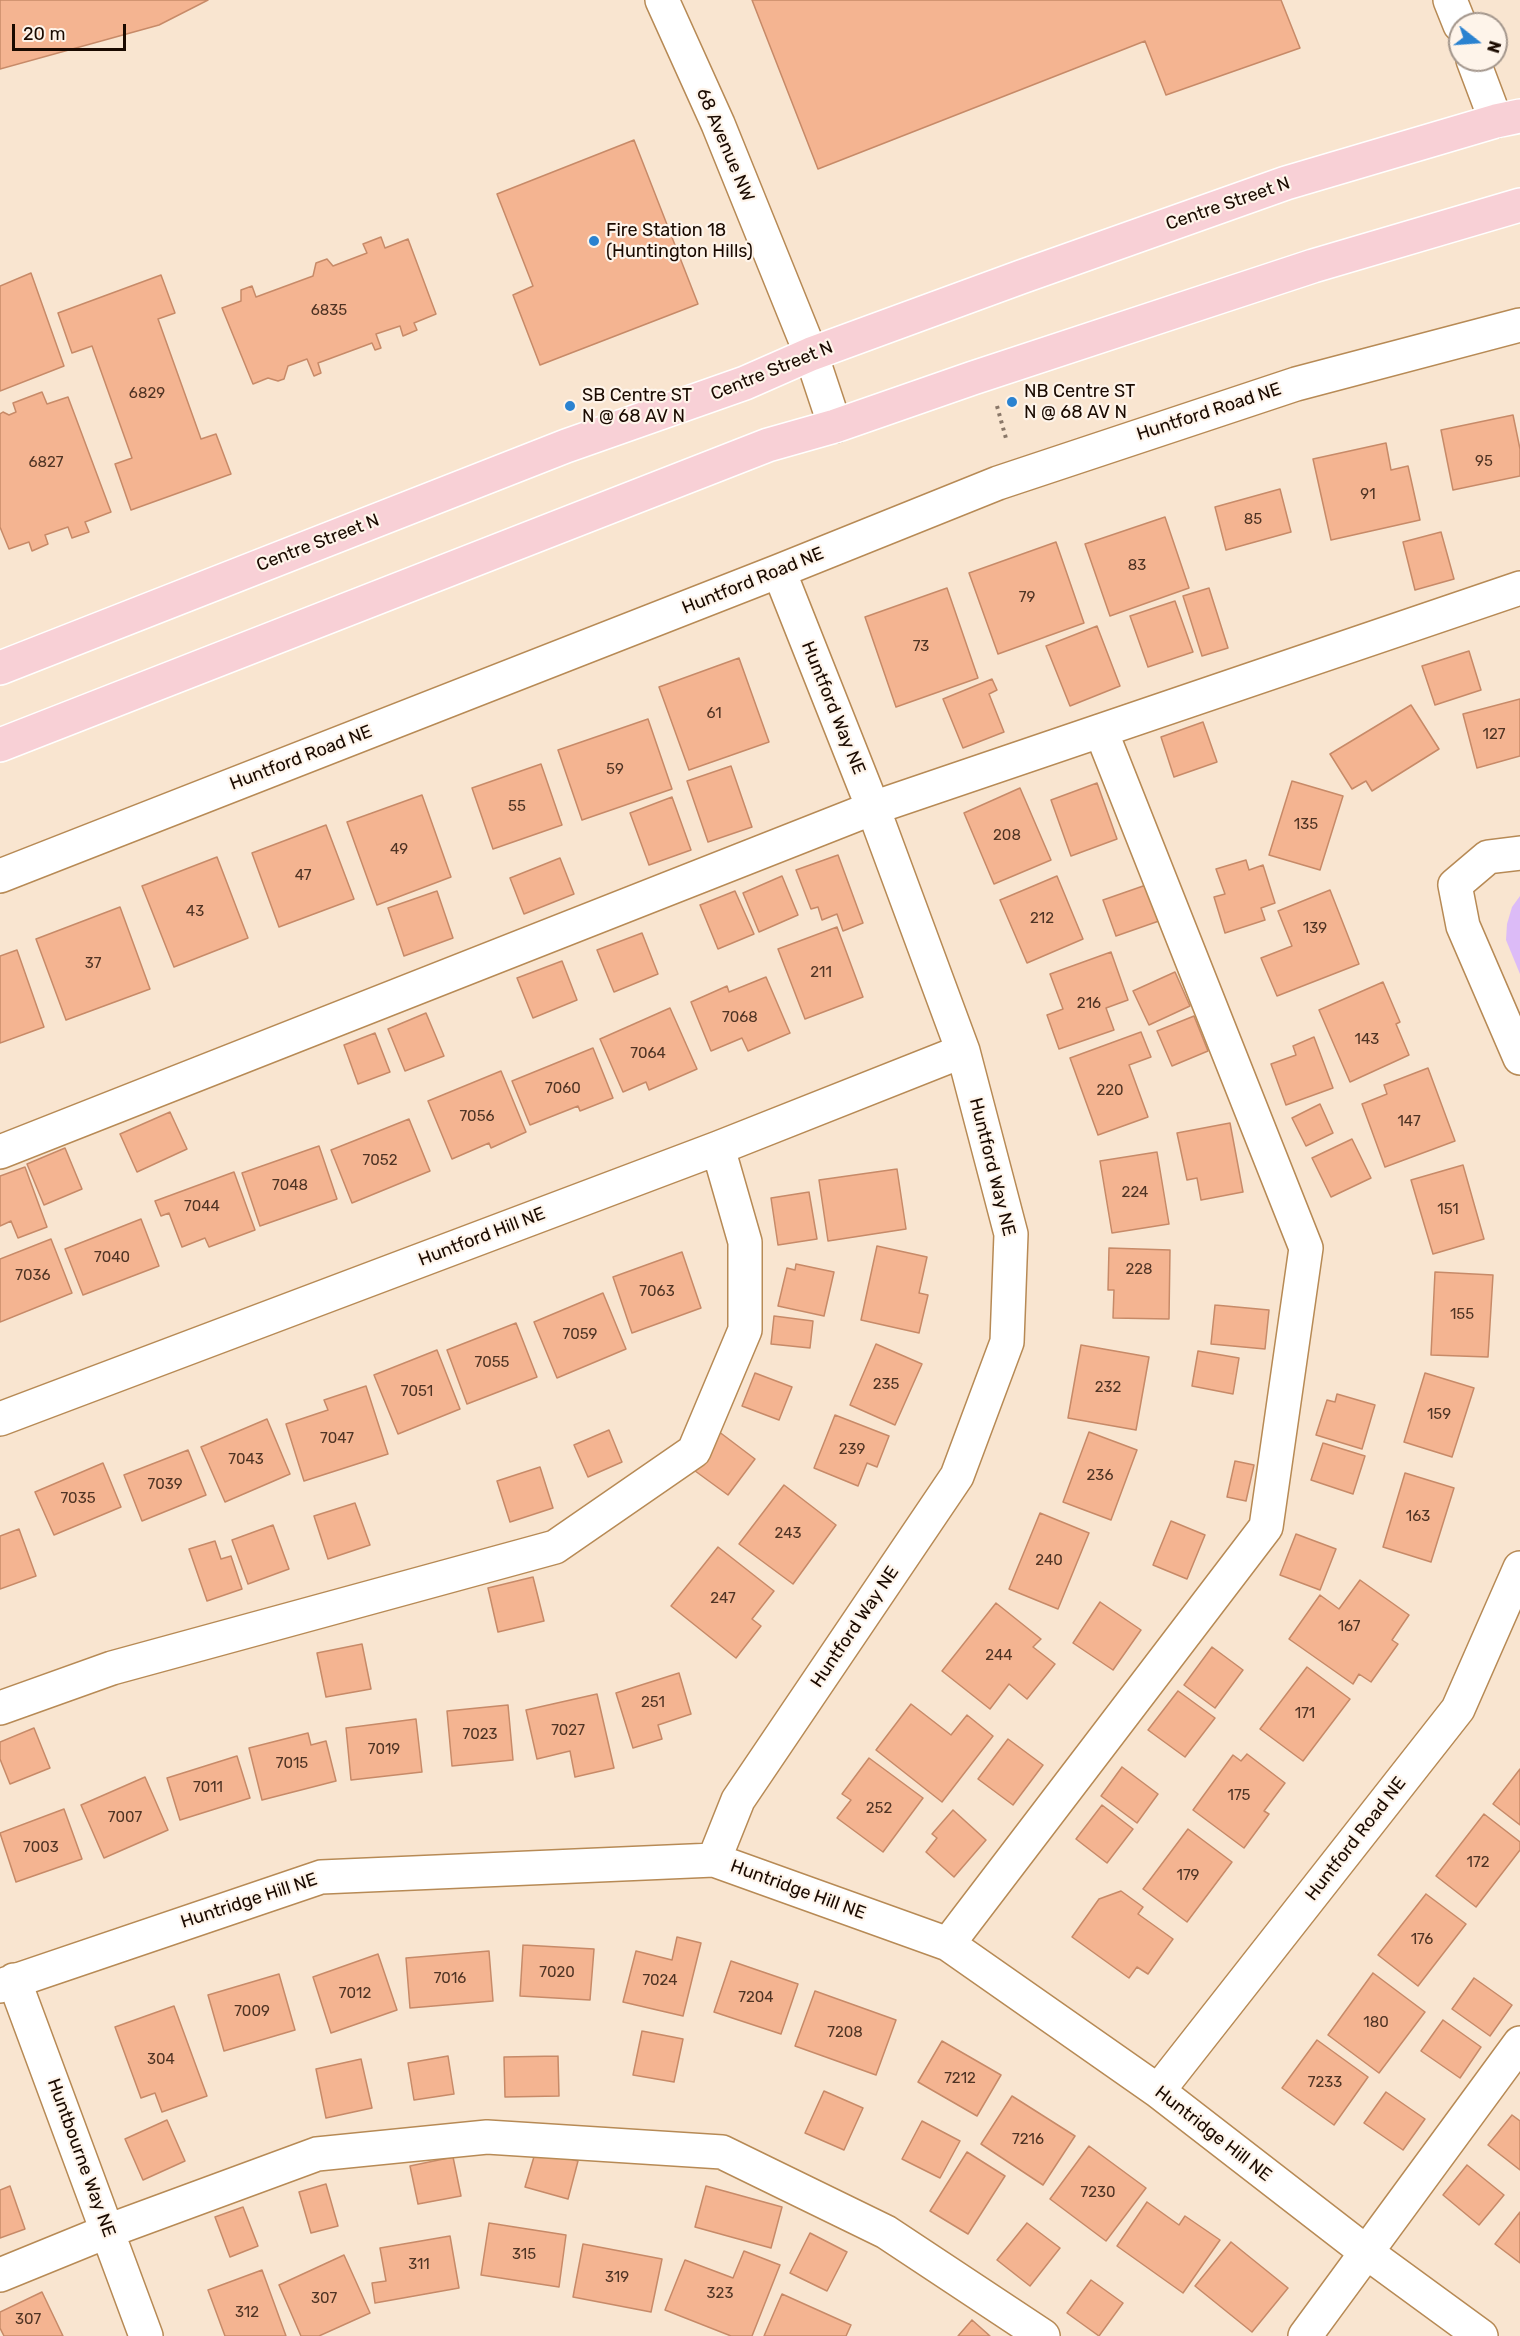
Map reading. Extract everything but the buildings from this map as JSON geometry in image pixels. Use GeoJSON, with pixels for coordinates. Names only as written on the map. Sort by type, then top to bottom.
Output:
{"type":"FeatureCollection","features":[{"type":"Feature","properties":{"kind":"main road","name":"Centre Street N"},"geometry":{"type":"LineString","coordinates":[[0,668],[566,446],[745,383],[811,354],[1286,183],[1508,118]]}},
{"type":"Feature","properties":{"kind":"main road"},"geometry":{"type":"LineString","coordinates":[[0,745],[768,445],[836,426],[1313,266],[1520,206]]}},
{"type":"Feature","properties":{"kind":"street","name":"68 Avenue NW"},"geometry":{"type":"LineString","coordinates":[[662,0],[718,124],[811,354],[836,426]]}},
{"type":"Feature","properties":{"kind":"street"},"geometry":{"type":"LineString","coordinates":[[1480,72],[1508,118]]}},
{"type":"Feature","properties":{"kind":"street","name":"Huntford Road NE"},"geometry":{"type":"LineString","coordinates":[[0,876],[778,572],[998,483],[1285,387],[1520,325]]}},
{"type":"Feature","properties":{"kind":"street","name":"Huntford Way NE"},"geometry":{"type":"LineString","coordinates":[[714,1860],[738,1800],[957,1476],[1007,1342],[1011,1234],[963,1051],[873,808],[778,572]]}},
{"type":"Feature","properties":{"kind":"street"},"geometry":{"type":"LineString","coordinates":[[0,1152],[873,808],[1520,588]]}},
{"type":"Feature","properties":{"kind":"street"},"geometry":{"type":"LineString","coordinates":[[948,1944],[1266,1527],[1306,1248],[1101,731]]}},
{"type":"Feature","properties":{"kind":"street"},"geometry":{"type":"LineString","coordinates":[[1520,853],[1488,857],[1455,885],[1463,926],[1520,1058]]}},
{"type":"Feature","properties":{"kind":"street","name":"Huntford Hill NE"},"geometry":{"type":"LineString","coordinates":[[0,1419],[718,1148],[963,1051]]}},
{"type":"Feature","properties":{"kind":"street"},"geometry":{"type":"LineString","coordinates":[[0,1708],[112,1668],[555,1547],[694,1451],[745,1330],[745,1242],[718,1148]]}},
{"type":"Feature","properties":{"kind":"street","name":"Huntford Road NE"},"geometry":{"type":"LineString","coordinates":[[1158,2091],[1458,1709],[1520,1568]]}},
{"type":"Feature","properties":{"kind":"street","name":"Huntridge Hill NE"},"geometry":{"type":"LineString","coordinates":[[7,1983],[321,1877],[714,1860],[948,1944],[1158,2091],[1366,2252],[1481,2336]]}},
{"type":"Feature","properties":{"kind":"street","name":"Huntbourne Way NE"},"geometry":{"type":"LineString","coordinates":[[7,1983],[108,2230],[146,2336]]}},
{"type":"Feature","properties":{"kind":"street"},"geometry":{"type":"LineString","coordinates":[[1305,2336],[1520,2043]]}},
{"type":"Feature","properties":{"kind":"street"},"geometry":{"type":"LineString","coordinates":[[0,2275],[108,2230],[316,2154],[487,2137],[722,2152],[886,2232],[1043,2336]]}},
{"type":"Feature","properties":{"kind":"path"},"geometry":{"type":"LineString","coordinates":[[987,374],[1009,448]]}},
{"type":"Feature","properties":{"kind":"shaded area"},"geometry":{"type":"Polygon","coordinates":[[[1520,896],[1520,974],[1506,940],[1507,924],[1512,907],[1520,896]]]}},
{"type":"Feature","properties":{"kind":"place","name":"Fire Station 18 (Huntington Hills)"},"geometry":{"type":"Point","coordinates":[594,241]}},
{"type":"Feature","properties":{"kind":"place","name":"NB Centre ST N @ 68 AV N"},"geometry":{"type":"Point","coordinates":[1012,402]}},
{"type":"Feature","properties":{"kind":"place","name":"SB Centre ST N @ 68 AV N"},"geometry":{"type":"Point","coordinates":[570,406]}}]}
